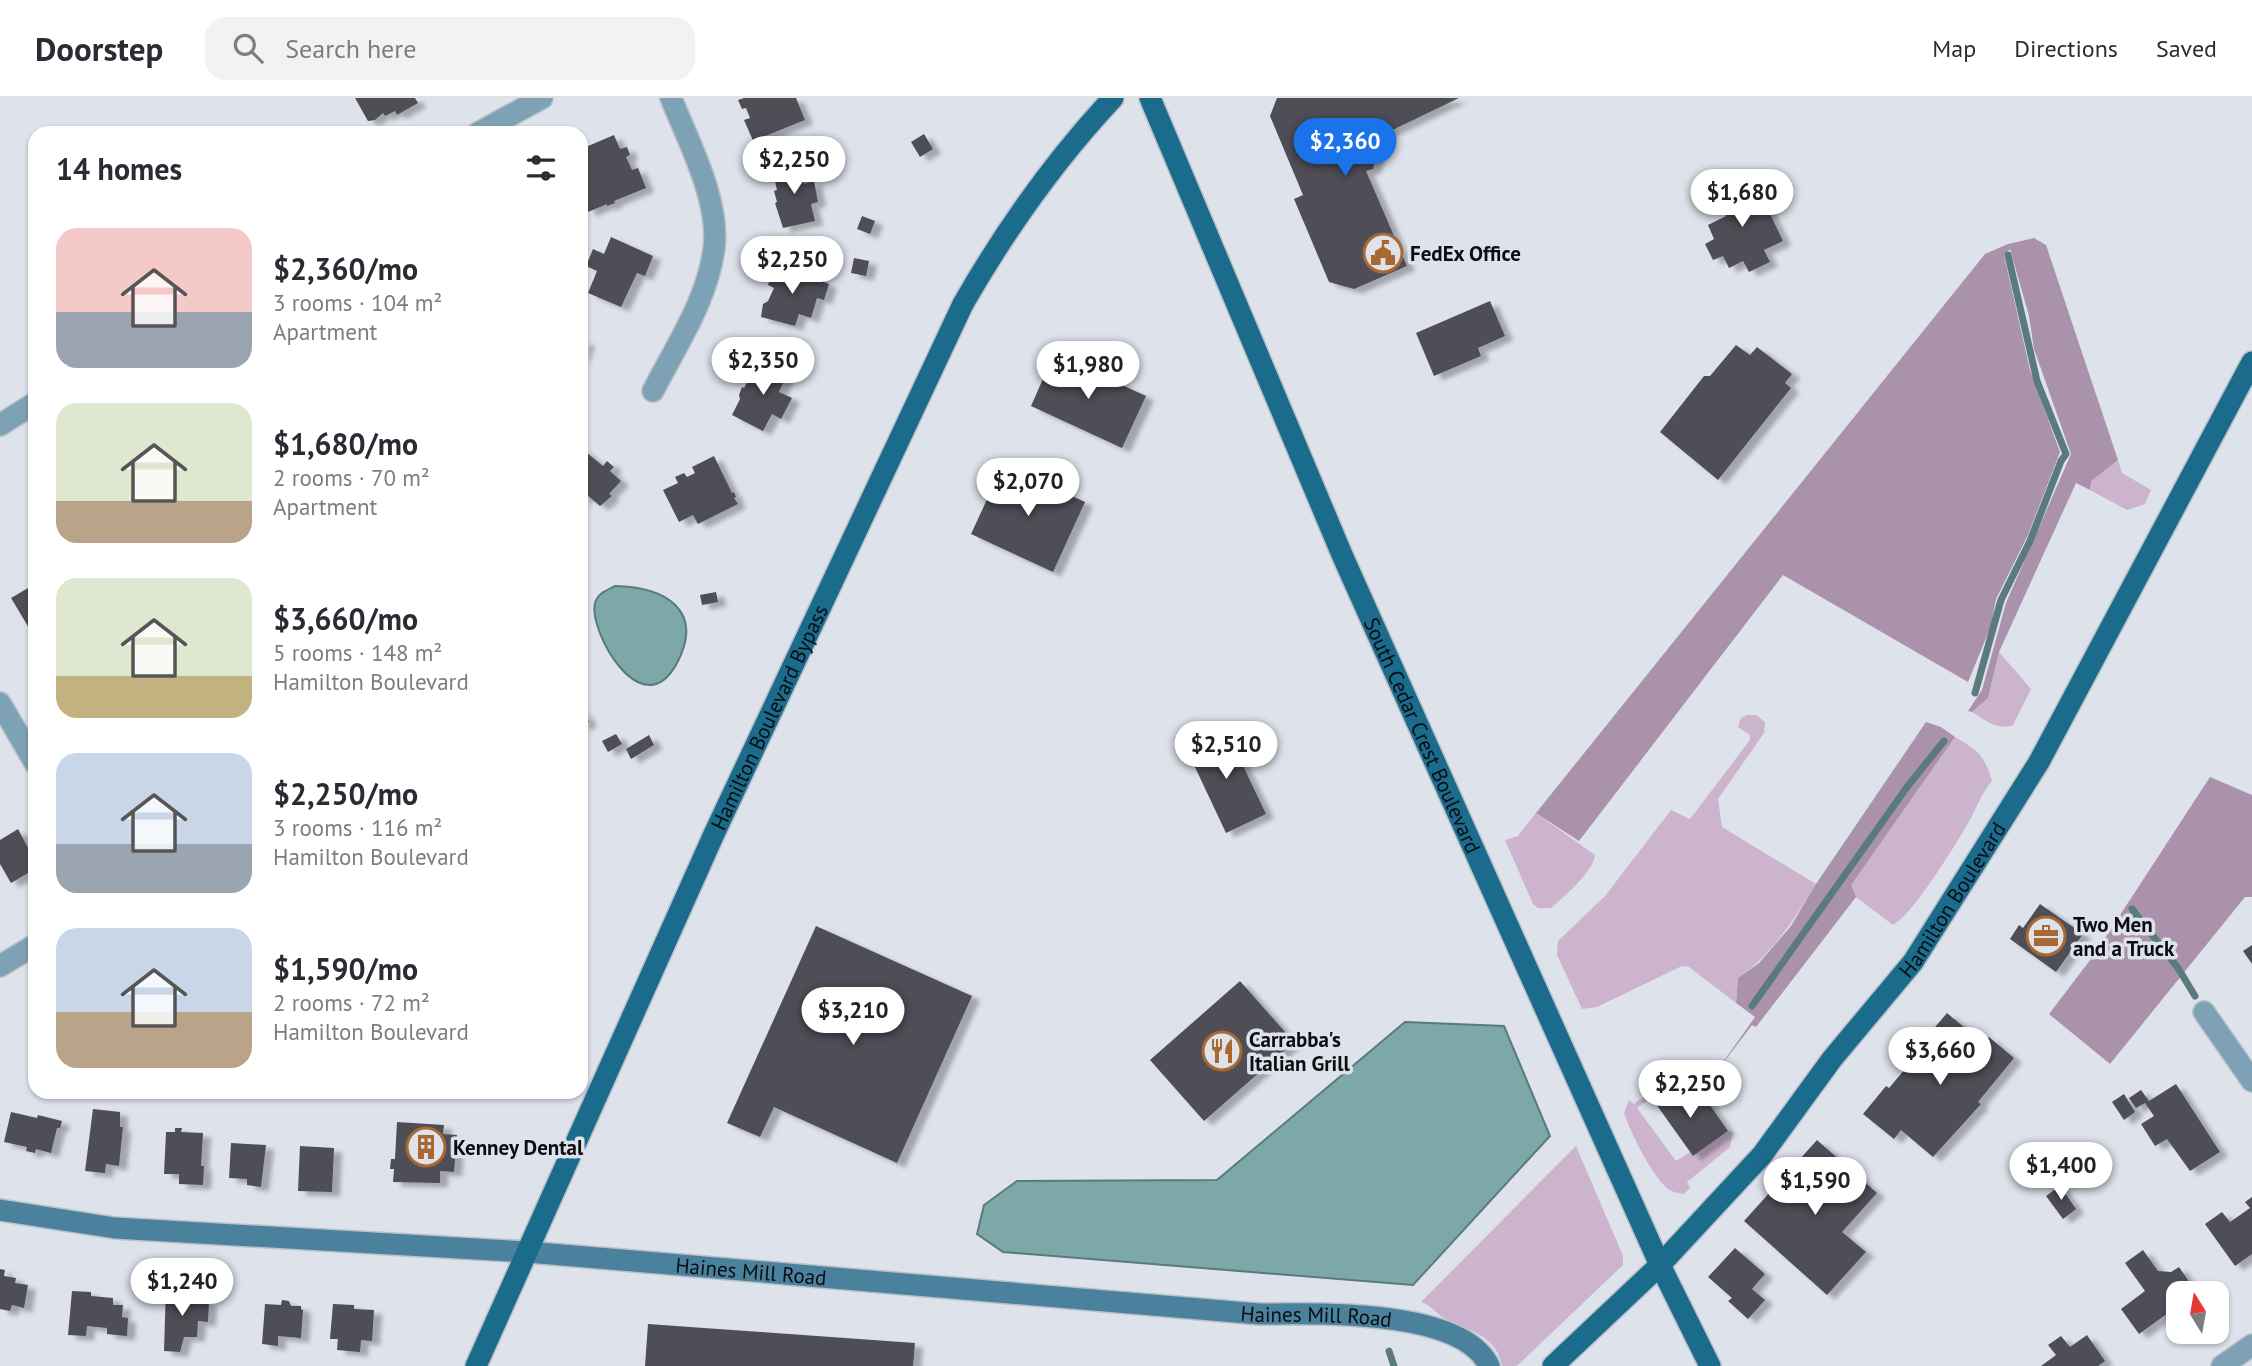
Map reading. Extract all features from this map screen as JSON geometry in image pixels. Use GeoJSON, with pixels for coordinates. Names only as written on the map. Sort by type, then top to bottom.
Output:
{"type":"FeatureCollection","features":[{"type":"Feature","properties":{"kind":"main road","name":"Hamilton Boulevard Bypass"},"geometry":{"type":"LineString","coordinates":[[476,1366],[714,834],[963,304],[993,252],[1044,177],[1112,98]]}},
{"type":"Feature","properties":{"kind":"main road","name":"South Cedar Crest Boulevard"},"geometry":{"type":"LineString","coordinates":[[1150,98],[1343,557],[1660,1265],[1710,1366]]}},
{"type":"Feature","properties":{"kind":"main road","name":"Hamilton Boulevard"},"geometry":{"type":"LineString","coordinates":[[1553,1366],[1660,1265],[1762,1155],[1832,1059],[1913,962],[2039,762],[2252,362]]}},
{"type":"Feature","properties":{"kind":"street"},"geometry":{"type":"LineString","coordinates":[[491,126],[542,98]]}},
{"type":"Feature","properties":{"kind":"street"},"geometry":{"type":"LineString","coordinates":[[653,391],[702,295],[714,247],[713,223],[705,187],[671,98]]}},
{"type":"Feature","properties":{"kind":"street"},"geometry":{"type":"LineString","coordinates":[[0,425],[28,407]]}},
{"type":"Feature","properties":{"kind":"street"},"geometry":{"type":"LineString","coordinates":[[0,703],[28,751]]}},
{"type":"Feature","properties":{"kind":"street"},"geometry":{"type":"LineString","coordinates":[[0,966],[28,949]]}},
{"type":"Feature","properties":{"kind":"street"},"geometry":{"type":"LineString","coordinates":[[2204,1012],[2252,1081]]}},
{"type":"Feature","properties":{"kind":"street","name":"Haines Mill Road"},"geometry":{"type":"LineString","coordinates":[[0,1210],[115,1228],[527,1252],[1259,1314],[1314,1314],[1397,1320],[1433,1327],[1460,1337],[1473,1345],[1489,1366]]}},
{"type":"Feature","properties":{"kind":"street"},"geometry":{"type":"LineString","coordinates":[[2222,1366],[2252,1345]]}},
{"type":"Feature","properties":{"kind":"shaded area"},"geometry":{"type":"Polygon","coordinates":[[[2034,238],[2046,245],[2118,460],[2091,481],[2090,490],[2076,483],[1999,652],[1988,698],[1972,712],[1968,711],[1982,690],[2006,603],[2071,454],[2034,349],[2029,316],[2010,249],[2004,255],[2030,370],[2060,452],[2028,535],[1996,599],[1991,626],[1968,682],[1783,575],[1579,841],[1536,813],[1985,254],[2008,244],[2034,238]]]}},
{"type":"Feature","properties":{"kind":"shaded area"},"geometry":{"type":"Polygon","coordinates":[[[2118,460],[2122,473],[2151,490],[2145,504],[2127,510],[2090,490],[2090,481],[2118,460]]]}},
{"type":"Feature","properties":{"kind":"shaded area"},"geometry":{"type":"Polygon","coordinates":[[[615,586],[633,587],[664,597],[676,605],[683,616],[686,630],[684,646],[676,665],[662,681],[648,685],[633,679],[608,651],[595,616],[595,603],[601,594],[615,586]]]}},
{"type":"Feature","properties":{"kind":"shaded area"},"geometry":{"type":"Polygon","coordinates":[[[1999,652],[2031,689],[2013,725],[2002,727],[1991,724],[1972,712],[1988,698],[1999,652]]]}},
{"type":"Feature","properties":{"kind":"shaded area"},"geometry":{"type":"Polygon","coordinates":[[[1756,715],[1765,722],[1764,733],[1718,799],[1722,827],[1816,884],[1772,947],[1738,978],[1736,1003],[1689,967],[1682,966],[1597,1007],[1582,1009],[1557,955],[1558,941],[1605,896],[1671,810],[1690,819],[1750,740],[1750,735],[1738,727],[1741,718],[1756,715]]]}},
{"type":"Feature","properties":{"kind":"shaded area"},"geometry":{"type":"Polygon","coordinates":[[[1926,722],[1941,727],[1955,737],[1851,885],[1856,897],[1756,1027],[1752,1025],[1714,1075],[1755,1017],[1736,1003],[1738,978],[1759,963],[1791,926],[1816,884],[1926,722]]]}},
{"type":"Feature","properties":{"kind":"shaded area"},"geometry":{"type":"Polygon","coordinates":[[[1955,737],[1979,754],[1992,781],[1936,874],[1912,907],[1893,925],[1856,897],[1850,885],[1955,737]]]}},
{"type":"Feature","properties":{"kind":"shaded area"},"geometry":{"type":"Polygon","coordinates":[[[2210,777],[2252,795],[2252,897],[2245,897],[2110,1064],[2049,1014],[2094,955],[2210,777]]]}},
{"type":"Feature","properties":{"kind":"shaded area"},"geometry":{"type":"Polygon","coordinates":[[[1536,813],[1595,855],[1584,876],[1551,908],[1538,908],[1533,904],[1505,840],[1518,836],[1536,813]]]}},
{"type":"Feature","properties":{"kind":"shaded area"},"geometry":{"type":"Polygon","coordinates":[[[1405,1022],[1504,1026],[1550,1136],[1413,1285],[1003,1252],[977,1234],[984,1205],[1017,1181],[1217,1180],[1405,1022]]]}},
{"type":"Feature","properties":{"kind":"shaded area"},"geometry":{"type":"Polygon","coordinates":[[[1664,1082],[1671,1084],[1637,1108],[1676,1161],[1690,1152],[1693,1156],[1728,1131],[1733,1132],[1730,1147],[1687,1182],[1690,1188],[1684,1194],[1668,1189],[1655,1174],[1624,1113],[1629,1100],[1634,1104],[1664,1082]]]}},
{"type":"Feature","properties":{"kind":"shaded area"},"geometry":{"type":"Polygon","coordinates":[[[1576,1146],[1623,1256],[1623,1265],[1517,1366],[1502,1366],[1499,1355],[1487,1340],[1444,1318],[1421,1302],[1576,1146]]]}},
{"type":"Feature","properties":{"kind":"building"},"geometry":{"type":"Polygon","coordinates":[[[355,98],[415,98],[418,103],[397,115],[395,111],[385,116],[383,113],[375,120],[368,121],[355,98]]]}},
{"type":"Feature","properties":{"kind":"building"},"geometry":{"type":"Polygon","coordinates":[[[796,98],[805,120],[754,143],[744,120],[750,118],[746,108],[742,109],[738,100],[796,98]]]}},
{"type":"Feature","properties":{"kind":"building"},"geometry":{"type":"Polygon","coordinates":[[[1277,98],[1459,98],[1382,135],[1373,169],[1366,171],[1407,266],[1354,289],[1329,282],[1294,199],[1303,195],[1270,116],[1277,98]]]}},
{"type":"Feature","properties":{"kind":"building"},"geometry":{"type":"Polygon","coordinates":[[[924,134],[933,149],[920,157],[911,142],[924,134]]]}},
{"type":"Feature","properties":{"kind":"building"},"geometry":{"type":"Polygon","coordinates":[[[614,135],[620,149],[627,147],[630,155],[626,157],[632,170],[638,168],[646,188],[588,212],[588,146],[614,135]]]}},
{"type":"Feature","properties":{"kind":"building"},"geometry":{"type":"Polygon","coordinates":[[[799,162],[804,184],[814,181],[818,202],[811,204],[815,221],[783,228],[775,203],[774,191],[777,190],[772,168],[799,162]]]}},
{"type":"Feature","properties":{"kind":"building"},"geometry":{"type":"Polygon","coordinates":[[[1737,177],[1751,206],[1764,201],[1783,241],[1764,250],[1770,262],[1749,272],[1743,261],[1729,268],[1723,256],[1713,260],[1705,244],[1714,239],[1708,225],[1726,216],[1713,189],[1737,177]]]}},
{"type":"Feature","properties":{"kind":"building"},"geometry":{"type":"Polygon","coordinates":[[[862,216],[875,221],[870,234],[857,229],[862,216]]]}},
{"type":"Feature","properties":{"kind":"building"},"geometry":{"type":"Polygon","coordinates":[[[611,237],[653,256],[645,276],[637,273],[621,307],[588,293],[597,271],[588,267],[588,261],[593,249],[604,254],[611,237]]]}},
{"type":"Feature","properties":{"kind":"building"},"geometry":{"type":"Polygon","coordinates":[[[854,258],[869,261],[866,276],[851,273],[854,258]]]}},
{"type":"Feature","properties":{"kind":"building"},"geometry":{"type":"Polygon","coordinates":[[[775,263],[829,284],[824,300],[817,298],[811,318],[799,314],[795,326],[761,317],[763,304],[768,301],[774,288],[768,285],[775,263]]]}},
{"type":"Feature","properties":{"kind":"building"},"geometry":{"type":"Polygon","coordinates":[[[1490,301],[1505,336],[1478,348],[1481,356],[1434,376],[1416,333],[1490,301]]]}},
{"type":"Feature","properties":{"kind":"building"},"geometry":{"type":"Polygon","coordinates":[[[1736,345],[1750,355],[1757,347],[1792,374],[1785,383],[1791,388],[1718,480],[1660,432],[1704,376],[1710,376],[1736,345]]]}},
{"type":"Feature","properties":{"kind":"building"},"geometry":{"type":"Polygon","coordinates":[[[1054,354],[1146,396],[1122,448],[1031,406],[1054,354]]]}},
{"type":"Feature","properties":{"kind":"building"},"geometry":{"type":"Polygon","coordinates":[[[763,359],[788,372],[779,392],[792,398],[781,419],[772,414],[763,431],[732,415],[740,399],[742,387],[744,388],[750,377],[753,379],[763,359]]]}},
{"type":"Feature","properties":{"kind":"building"},"geometry":{"type":"Polygon","coordinates":[[[588,454],[603,466],[607,461],[614,467],[610,471],[621,481],[609,494],[612,496],[600,506],[588,496],[588,454]]]}},
{"type":"Feature","properties":{"kind":"building"},"geometry":{"type":"Polygon","coordinates":[[[714,456],[738,504],[698,524],[693,515],[679,522],[663,490],[678,483],[675,477],[684,473],[687,477],[695,473],[692,467],[714,456]]]}},
{"type":"Feature","properties":{"kind":"building"},"geometry":{"type":"Polygon","coordinates":[[[1003,465],[1085,502],[1053,572],[971,534],[1003,465]]]}},
{"type":"Feature","properties":{"kind":"building"},"geometry":{"type":"Polygon","coordinates":[[[28,588],[28,626],[11,598],[28,588]]]}},
{"type":"Feature","properties":{"kind":"building"},"geometry":{"type":"Polygon","coordinates":[[[716,592],[718,602],[702,605],[700,595],[716,592]]]}},
{"type":"Feature","properties":{"kind":"building"},"geometry":{"type":"Polygon","coordinates":[[[1226,730],[1266,814],[1226,833],[1186,748],[1226,730]]]}},
{"type":"Feature","properties":{"kind":"building"},"geometry":{"type":"Polygon","coordinates":[[[616,734],[622,744],[608,752],[602,741],[616,734]]]}},
{"type":"Feature","properties":{"kind":"building"},"geometry":{"type":"Polygon","coordinates":[[[649,735],[654,745],[631,759],[626,749],[649,735]]]}},
{"type":"Feature","properties":{"kind":"building"},"geometry":{"type":"Polygon","coordinates":[[[18,829],[28,848],[28,873],[11,883],[0,864],[0,840],[18,829]]]}},
{"type":"Feature","properties":{"kind":"building","name":"Two Men and a Truck"},"geometry":{"type":"Polygon","coordinates":[[[2040,904],[2083,934],[2056,972],[2010,939],[2019,925],[2023,928],[2040,904]]]}},
{"type":"Feature","properties":{"kind":"building"},"geometry":{"type":"Polygon","coordinates":[[[816,926],[972,996],[897,1163],[774,1107],[760,1137],[727,1123],[816,926]]]}},
{"type":"Feature","properties":{"kind":"building"},"geometry":{"type":"Polygon","coordinates":[[[2252,945],[2252,964],[2243,951],[2252,945]]]}},
{"type":"Feature","properties":{"kind":"building","name":"Carrabba's Italian Grill"},"geometry":{"type":"Polygon","coordinates":[[[1240,981],[1294,1042],[1204,1121],[1150,1060],[1240,981]]]}},
{"type":"Feature","properties":{"kind":"building"},"geometry":{"type":"Polygon","coordinates":[[[1947,1013],[1984,1044],[1989,1037],[2014,1058],[1978,1102],[1981,1104],[1933,1157],[1901,1130],[1894,1139],[1863,1114],[1933,1036],[1930,1033],[1947,1013]]]}},
{"type":"Feature","properties":{"kind":"building"},"geometry":{"type":"Polygon","coordinates":[[[1671,1084],[1688,1109],[1705,1098],[1728,1131],[1693,1156],[1651,1097],[1671,1084]]]}},
{"type":"Feature","properties":{"kind":"building"},"geometry":{"type":"Polygon","coordinates":[[[2176,1084],[2220,1152],[2190,1171],[2167,1139],[2155,1146],[2141,1124],[2154,1116],[2145,1103],[2136,1108],[2129,1098],[2141,1090],[2149,1101],[2176,1084]]]}},
{"type":"Feature","properties":{"kind":"building"},"geometry":{"type":"Polygon","coordinates":[[[2124,1094],[2135,1112],[2124,1120],[2112,1102],[2124,1094]]]}},
{"type":"Feature","properties":{"kind":"building"},"geometry":{"type":"Polygon","coordinates":[[[93,1109],[120,1112],[120,1127],[123,1127],[119,1166],[106,1164],[105,1173],[85,1171],[93,1109]]]}},
{"type":"Feature","properties":{"kind":"building"},"geometry":{"type":"Polygon","coordinates":[[[11,1112],[62,1121],[60,1128],[57,1128],[51,1153],[36,1149],[35,1153],[26,1151],[27,1147],[4,1142],[11,1112]]]}},
{"type":"Feature","properties":{"kind":"building","name":"Kenney Dental"},"geometry":{"type":"Polygon","coordinates":[[[397,1122],[444,1125],[443,1134],[457,1135],[454,1172],[440,1171],[440,1183],[393,1182],[394,1169],[390,1169],[391,1159],[395,1159],[397,1122]]]}},
{"type":"Feature","properties":{"kind":"building"},"geometry":{"type":"Polygon","coordinates":[[[175,1128],[182,1128],[181,1132],[203,1133],[203,1185],[179,1184],[179,1174],[164,1174],[166,1132],[175,1132],[175,1128]]]}},
{"type":"Feature","properties":{"kind":"building"},"geometry":{"type":"Polygon","coordinates":[[[1817,1140],[1877,1193],[1842,1232],[1866,1252],[1827,1295],[1744,1221],[1817,1140]]]}},
{"type":"Feature","properties":{"kind":"building"},"geometry":{"type":"Polygon","coordinates":[[[231,1143],[266,1145],[261,1187],[247,1185],[247,1179],[229,1178],[231,1143]]]}},
{"type":"Feature","properties":{"kind":"building"},"geometry":{"type":"Polygon","coordinates":[[[300,1146],[334,1148],[332,1192],[298,1191],[300,1146]]]}},
{"type":"Feature","properties":{"kind":"building"},"geometry":{"type":"Polygon","coordinates":[[[2060,1186],[2076,1209],[2063,1219],[2046,1196],[2060,1186]]]}},
{"type":"Feature","properties":{"kind":"building"},"geometry":{"type":"Polygon","coordinates":[[[2252,1197],[2252,1254],[2235,1266],[2205,1224],[2222,1212],[2230,1222],[2250,1208],[2245,1202],[2252,1197]]]}},
{"type":"Feature","properties":{"kind":"building"},"geometry":{"type":"Polygon","coordinates":[[[1735,1248],[1765,1274],[1752,1289],[1765,1300],[1748,1319],[1728,1301],[1732,1298],[1708,1277],[1735,1248]]]}},
{"type":"Feature","properties":{"kind":"building"},"geometry":{"type":"Polygon","coordinates":[[[2143,1250],[2158,1271],[2171,1272],[2179,1267],[2189,1281],[2166,1281],[2166,1314],[2139,1334],[2121,1309],[2145,1291],[2125,1263],[2143,1250]]]}},
{"type":"Feature","properties":{"kind":"building"},"geometry":{"type":"Polygon","coordinates":[[[0,1269],[5,1270],[4,1276],[16,1278],[15,1283],[28,1285],[24,1308],[12,1305],[10,1311],[0,1309],[0,1269]]]}},
{"type":"Feature","properties":{"kind":"building"},"geometry":{"type":"Polygon","coordinates":[[[166,1287],[186,1288],[185,1298],[209,1302],[208,1322],[198,1321],[197,1337],[184,1337],[180,1352],[164,1351],[166,1287]]]}},
{"type":"Feature","properties":{"kind":"building"},"geometry":{"type":"Polygon","coordinates":[[[72,1291],[91,1292],[91,1296],[113,1298],[113,1305],[123,1305],[122,1317],[128,1318],[127,1336],[107,1334],[107,1328],[87,1326],[86,1336],[68,1335],[72,1291]]]}},
{"type":"Feature","properties":{"kind":"building"},"geometry":{"type":"Polygon","coordinates":[[[282,1300],[289,1301],[291,1306],[301,1306],[303,1310],[301,1338],[278,1336],[278,1346],[262,1344],[265,1304],[281,1305],[282,1300]]]}},
{"type":"Feature","properties":{"kind":"building"},"geometry":{"type":"Polygon","coordinates":[[[333,1304],[374,1310],[372,1341],[361,1340],[360,1352],[337,1350],[338,1339],[330,1339],[333,1304]]]}},
{"type":"Feature","properties":{"kind":"building"},"geometry":{"type":"Polygon","coordinates":[[[648,1324],[915,1343],[913,1366],[645,1366],[648,1324]]]}},
{"type":"Feature","properties":{"kind":"building"},"geometry":{"type":"Polygon","coordinates":[[[2087,1335],[2105,1361],[2098,1366],[2041,1366],[2056,1355],[2048,1345],[2061,1336],[2070,1347],[2087,1335]]]}},
{"type":"Feature","properties":{"kind":"waterway"},"geometry":{"type":"LineString","coordinates":[[1975,693],[2001,600],[2030,541],[2066,454],[2037,381],[2008,255]]}},
{"type":"Feature","properties":{"kind":"waterway"},"geometry":{"type":"LineString","coordinates":[[1752,1006],[1907,787],[1944,741]]}},
{"type":"Feature","properties":{"kind":"waterway"},"geometry":{"type":"LineString","coordinates":[[2132,909],[2178,968],[2195,996]]}},
{"type":"Feature","properties":{"kind":"waterway"},"geometry":{"type":"LineString","coordinates":[[1389,1351],[1394,1366]]}},
{"type":"Feature","properties":{"kind":"place","name":"FedEx Office"},"geometry":{"type":"Point","coordinates":[1383,253]}},
{"type":"Feature","properties":{"kind":"place","name":"Two Men and a Truck"},"geometry":{"type":"Point","coordinates":[2046,936]}},
{"type":"Feature","properties":{"kind":"place","name":"Carrabba's Italian Grill"},"geometry":{"type":"Point","coordinates":[1222,1051]}},
{"type":"Feature","properties":{"kind":"place","name":"Kenney Dental"},"geometry":{"type":"Point","coordinates":[426,1147]}}]}
